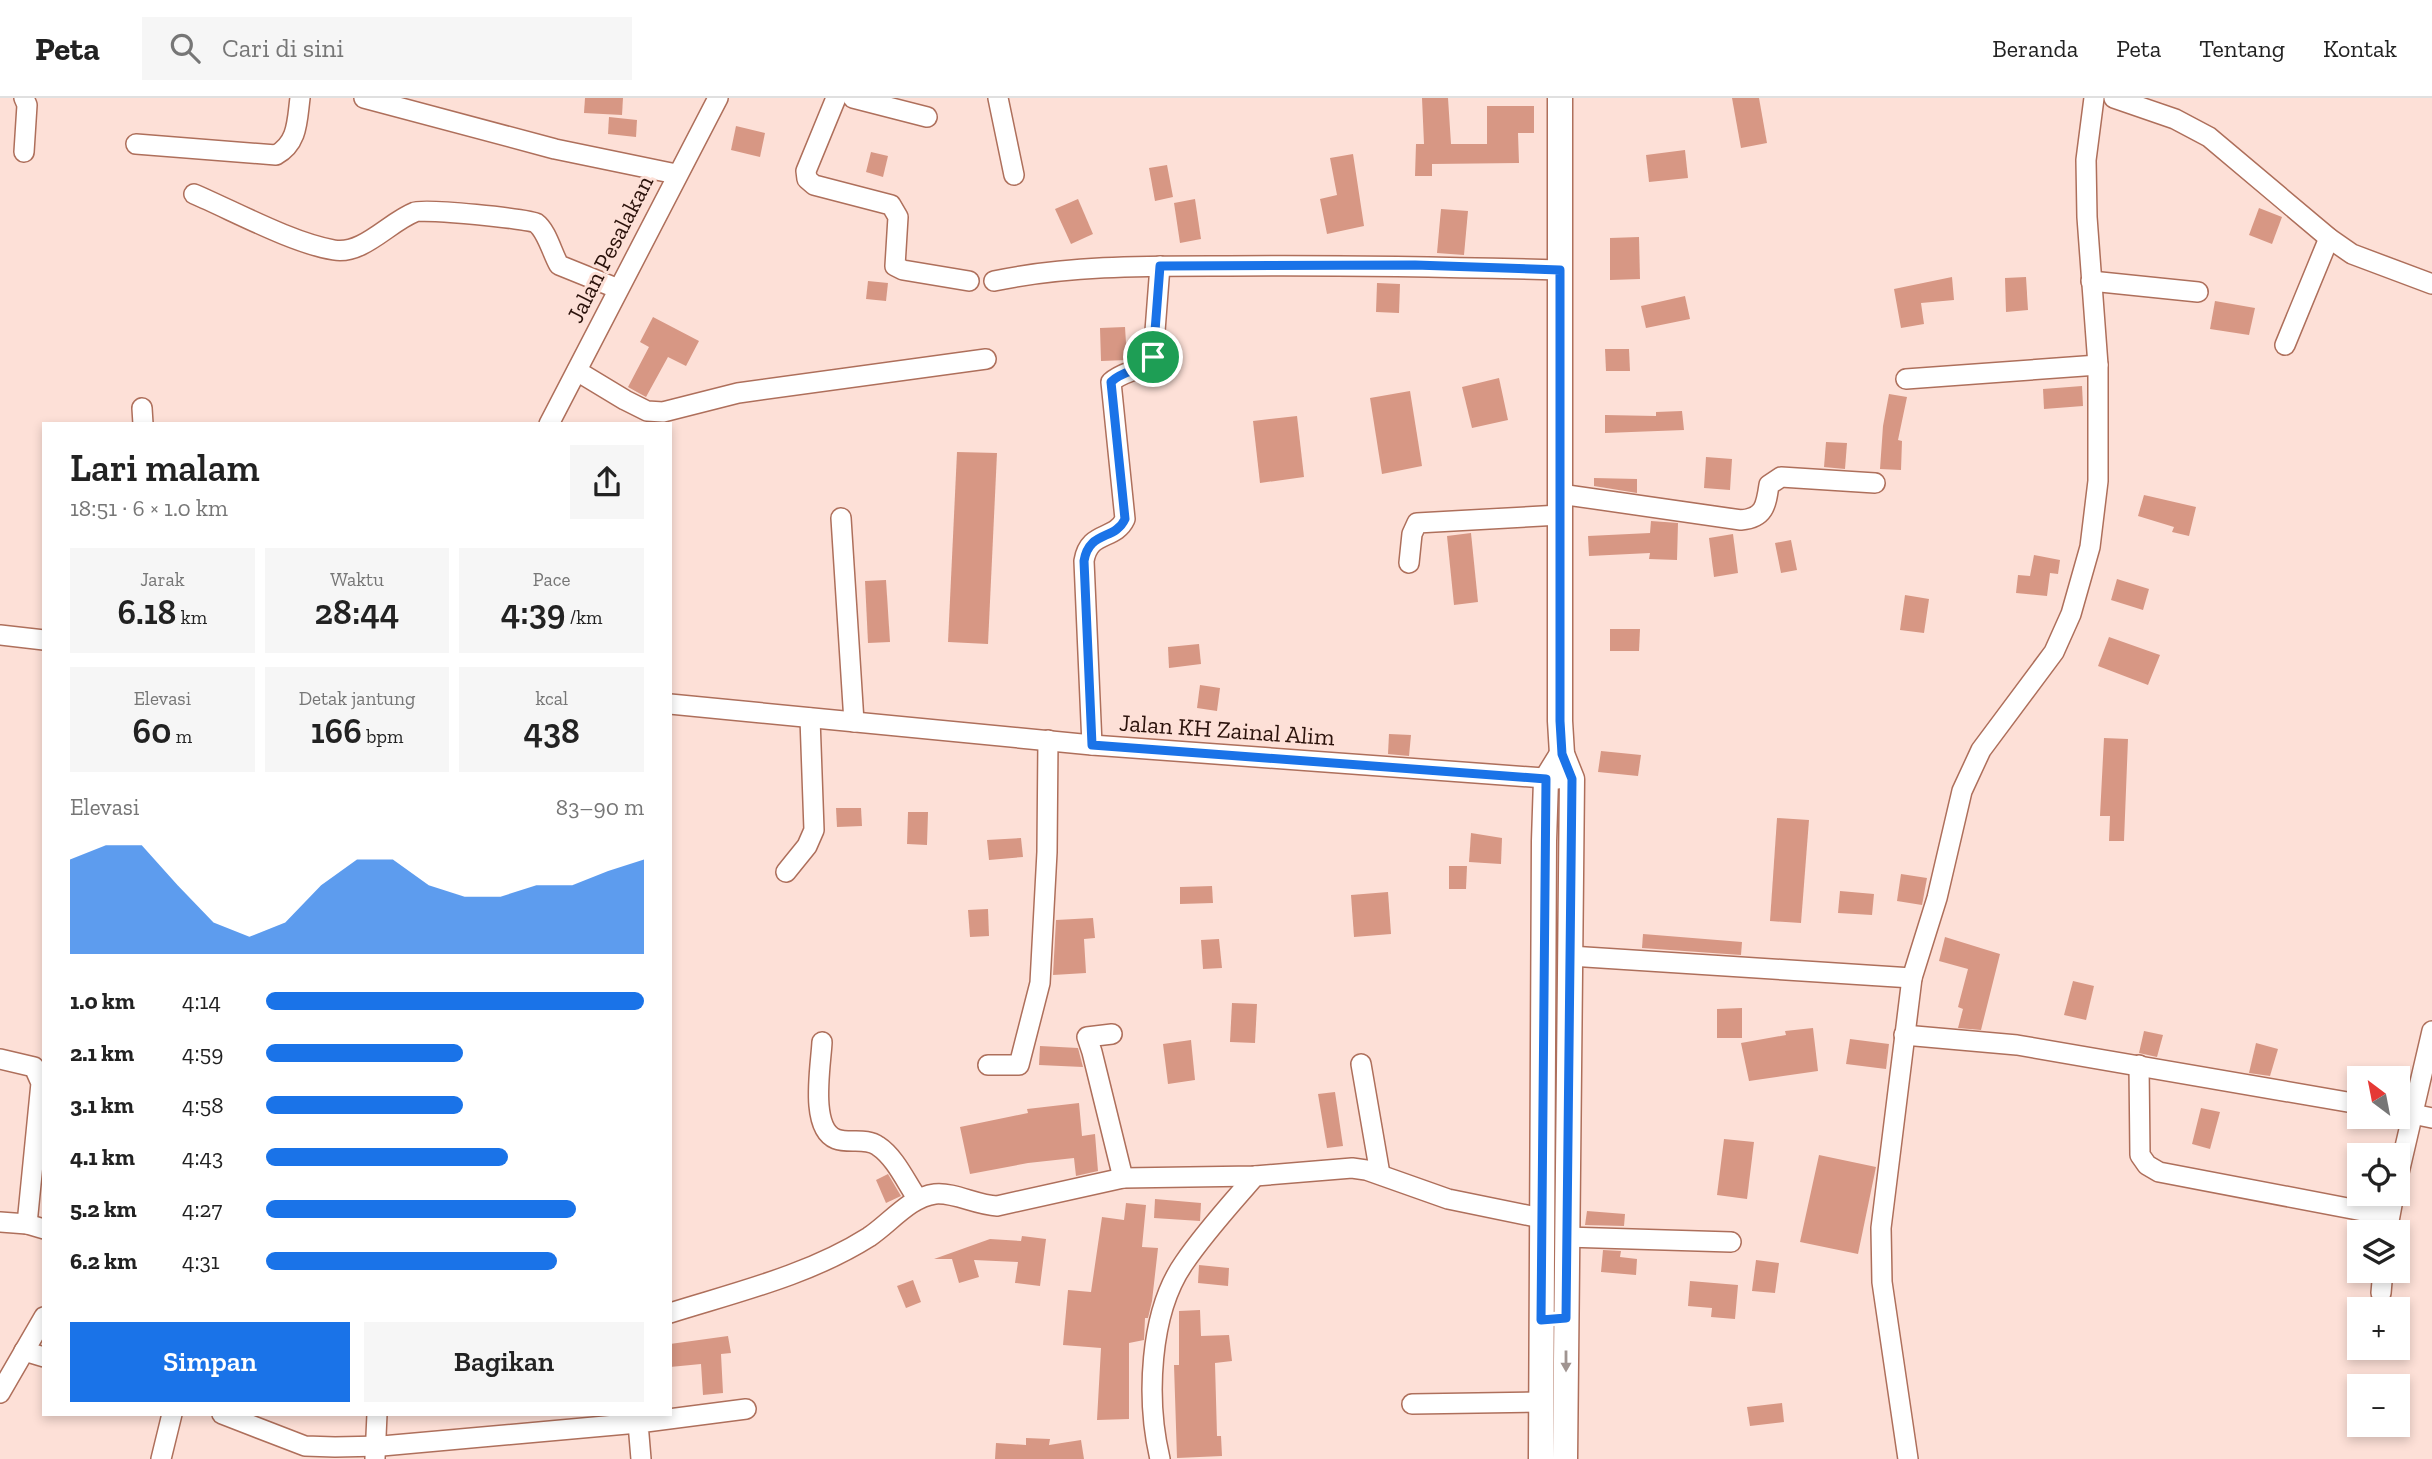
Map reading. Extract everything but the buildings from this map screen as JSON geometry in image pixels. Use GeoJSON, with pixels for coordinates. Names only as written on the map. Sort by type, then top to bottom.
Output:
{"type":"FeatureCollection","features":[{"type":"Feature","properties":{"kind":"main road"},"geometry":{"type":"LineString","coordinates":[[1560,98],[1562,754],[1572,779],[1565,1459]]}},
{"type":"Feature","properties":{"kind":"main road"},"geometry":{"type":"LineString","coordinates":[[1541,1459],[1546,779],[1562,754]]}},
{"type":"Feature","properties":{"kind":"main road"},"geometry":{"type":"LineString","coordinates":[[1541,1320],[1566,1318]]}},
{"type":"Feature","properties":{"kind":"street"},"geometry":{"type":"LineString","coordinates":[[24,98],[27,105],[24,152]]}},
{"type":"Feature","properties":{"kind":"street"},"geometry":{"type":"LineString","coordinates":[[136,144],[276,155],[288,148],[295,135],[300,98]]}},
{"type":"Feature","properties":{"kind":"street"},"geometry":{"type":"LineString","coordinates":[[364,98],[555,149],[676,174]]}},
{"type":"Feature","properties":{"kind":"street","name":"Jalan Pesalakan"},"geometry":{"type":"LineString","coordinates":[[550,422],[616,288],[718,98]]}},
{"type":"Feature","properties":{"kind":"street"},"geometry":{"type":"LineString","coordinates":[[836,98],[806,171],[807,179],[814,185],[891,205],[898,217],[895,266],[903,270],[969,281]]}},
{"type":"Feature","properties":{"kind":"street"},"geometry":{"type":"LineString","coordinates":[[853,98],[927,117]]}},
{"type":"Feature","properties":{"kind":"street"},"geometry":{"type":"LineString","coordinates":[[998,98],[1014,175]]}},
{"type":"Feature","properties":{"kind":"street"},"geometry":{"type":"LineString","coordinates":[[1908,1459],[1882,1282],[1881,1228],[1904,1035],[1912,978],[1937,898],[1962,791],[1981,750],[2054,652],[2071,614],[2090,547],[2098,481],[2098,365],[2091,281],[2087,160],[2094,98]]}},
{"type":"Feature","properties":{"kind":"street"},"geometry":{"type":"LineString","coordinates":[[2114,98],[2175,118],[2209,137],[2329,238],[2352,254],[2432,284]]}},
{"type":"Feature","properties":{"kind":"street"},"geometry":{"type":"LineString","coordinates":[[194,194],[334,250],[359,246],[416,211],[428,208],[467,215],[521,218],[534,221],[542,228],[559,265],[616,288]]}},
{"type":"Feature","properties":{"kind":"street"},"geometry":{"type":"LineString","coordinates":[[2285,345],[2329,238]]}},
{"type":"Feature","properties":{"kind":"street"},"geometry":{"type":"LineString","coordinates":[[994,281],[1051,271],[1160,266],[1415,265],[1560,270]]}},
{"type":"Feature","properties":{"kind":"street"},"geometry":{"type":"LineString","coordinates":[[1092,745],[1084,561],[1086,549],[1092,541],[1116,529],[1125,519],[1111,382],[1118,375],[1140,369],[1153,357],[1160,266]]}},
{"type":"Feature","properties":{"kind":"street"},"geometry":{"type":"LineString","coordinates":[[2091,281],[2198,292]]}},
{"type":"Feature","properties":{"kind":"street"},"geometry":{"type":"LineString","coordinates":[[577,371],[647,411],[663,412],[738,393],[986,359]]}},
{"type":"Feature","properties":{"kind":"street"},"geometry":{"type":"LineString","coordinates":[[1906,379],[2098,365]]}},
{"type":"Feature","properties":{"kind":"street"},"geometry":{"type":"LineString","coordinates":[[1409,563],[1412,534],[1417,523],[1560,504],[1741,520],[1759,516],[1766,508],[1769,485],[1781,477],[1875,483]]}},
{"type":"Feature","properties":{"kind":"street"},"geometry":{"type":"LineString","coordinates":[[841,518],[854,722]]}},
{"type":"Feature","properties":{"kind":"street"},"geometry":{"type":"LineString","coordinates":[[0,635],[42,640]]}},
{"type":"Feature","properties":{"kind":"street","name":"Jalan KH Zainal Alim"},"geometry":{"type":"LineString","coordinates":[[672,704],[1092,745],[1572,779]]}},
{"type":"Feature","properties":{"kind":"street"},"geometry":{"type":"LineString","coordinates":[[786,872],[807,846],[814,830],[810,718]]}},
{"type":"Feature","properties":{"kind":"street"},"geometry":{"type":"LineString","coordinates":[[989,1065],[1019,1065],[1040,983],[1047,852],[1048,740]]}},
{"type":"Feature","properties":{"kind":"street"},"geometry":{"type":"LineString","coordinates":[[1570,956],[1912,978]]}},
{"type":"Feature","properties":{"kind":"street"},"geometry":{"type":"LineString","coordinates":[[2410,1098],[2432,1031]]}},
{"type":"Feature","properties":{"kind":"street"},"geometry":{"type":"LineString","coordinates":[[1112,1034],[1087,1037],[1087,1044],[1092,1052],[1123,1178]]}},
{"type":"Feature","properties":{"kind":"street"},"geometry":{"type":"LineString","coordinates":[[1904,1035],[2017,1045],[2347,1102]]}},
{"type":"Feature","properties":{"kind":"street"},"geometry":{"type":"LineString","coordinates":[[822,1042],[821,1123],[836,1139],[877,1145],[887,1154],[917,1198]]}},
{"type":"Feature","properties":{"kind":"street"},"geometry":{"type":"LineString","coordinates":[[0,1059],[34,1066],[41,1083],[35,1227],[0,1222]]}},
{"type":"Feature","properties":{"kind":"street"},"geometry":{"type":"LineString","coordinates":[[1361,1063],[1380,1174]]}},
{"type":"Feature","properties":{"kind":"street"},"geometry":{"type":"LineString","coordinates":[[2139,1065],[2140,1155],[2147,1165],[2159,1172],[2370,1220]]}},
{"type":"Feature","properties":{"kind":"street"},"geometry":{"type":"LineString","coordinates":[[2410,1114],[2432,1118]]}},
{"type":"Feature","properties":{"kind":"street"},"geometry":{"type":"LineString","coordinates":[[672,1312],[775,1280],[832,1256],[892,1221],[917,1198],[937,1194],[997,1206],[1123,1178],[1255,1176],[1352,1168],[1380,1174],[1448,1199],[1541,1218]]}},
{"type":"Feature","properties":{"kind":"street"},"geometry":{"type":"LineString","coordinates":[[1160,1459],[1155,1438],[1152,1392],[1162,1305],[1183,1264],[1255,1176]]}},
{"type":"Feature","properties":{"kind":"street"},"geometry":{"type":"LineString","coordinates":[[1566,1237],[1731,1242]]}},
{"type":"Feature","properties":{"kind":"street"},"geometry":{"type":"LineString","coordinates":[[2381,1293],[2382,1283]]}},
{"type":"Feature","properties":{"kind":"street"},"geometry":{"type":"LineString","coordinates":[[0,1393],[42,1320]]}},
{"type":"Feature","properties":{"kind":"street"},"geometry":{"type":"LineString","coordinates":[[24,1351],[42,1356]]}},
{"type":"Feature","properties":{"kind":"street"},"geometry":{"type":"LineString","coordinates":[[1412,1404],[1542,1402]]}},
{"type":"Feature","properties":{"kind":"street"},"geometry":{"type":"LineString","coordinates":[[672,1415],[746,1409]]}},
{"type":"Feature","properties":{"kind":"street"},"geometry":{"type":"LineString","coordinates":[[161,1459],[172,1416]]}},
{"type":"Feature","properties":{"kind":"street"},"geometry":{"type":"LineString","coordinates":[[227,1416],[305,1446],[376,1452],[661,1416]]}},
{"type":"Feature","properties":{"kind":"street"},"geometry":{"type":"LineString","coordinates":[[376,1452],[377,1416]]}},
{"type":"Feature","properties":{"kind":"street"},"geometry":{"type":"LineString","coordinates":[[637,1418],[641,1459]]}},
{"type":"Feature","properties":{"kind":"route"},"geometry":{"type":"LineString","coordinates":[[1415,265],[1560,270],[1560,721],[1562,754],[1572,779],[1566,1318],[1541,1320],[1546,779],[1092,745],[1091,670],[1084,595],[1084,561],[1086,549],[1092,541],[1116,529],[1125,519],[1111,382],[1118,375],[1140,369],[1153,357],[1160,266],[1415,265]]}}]}
